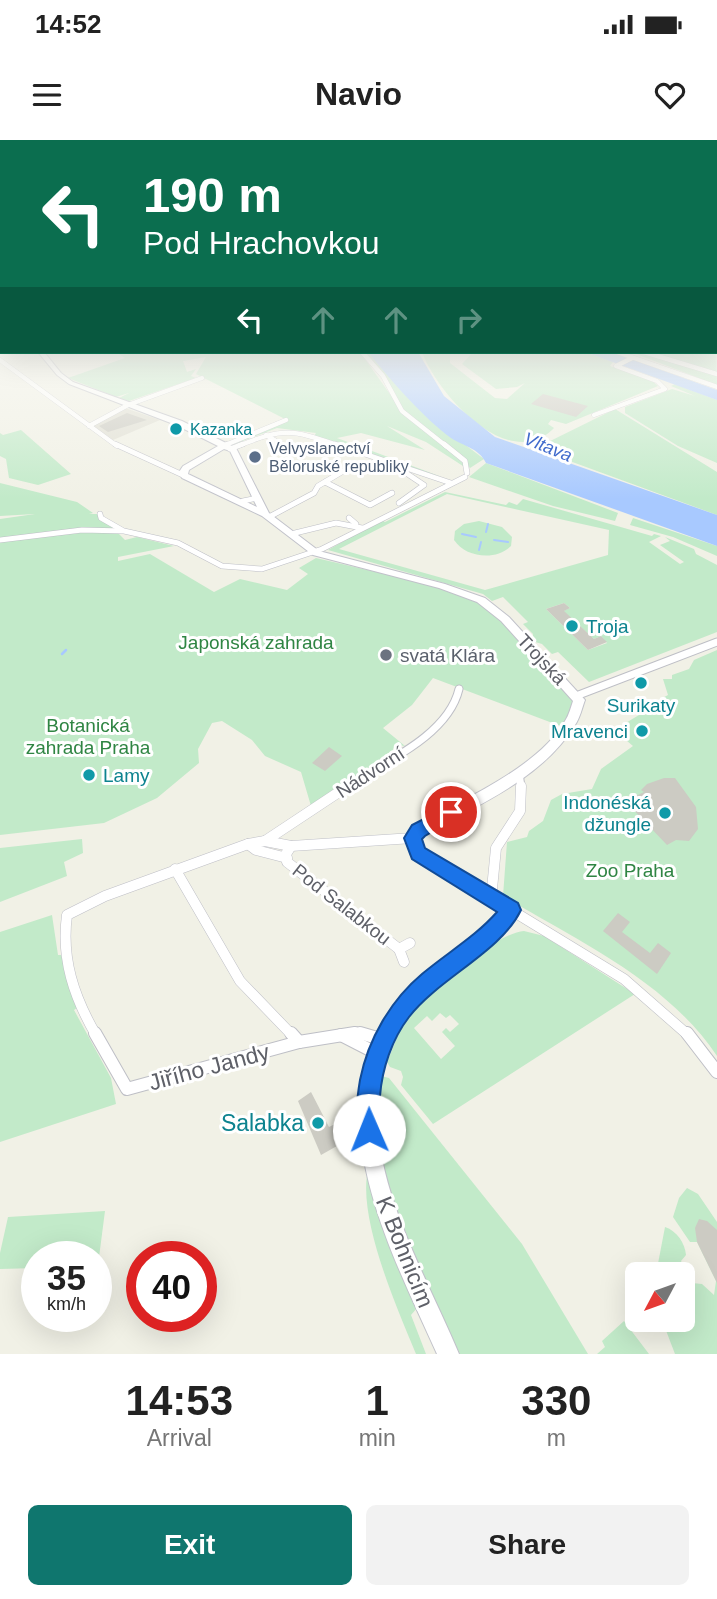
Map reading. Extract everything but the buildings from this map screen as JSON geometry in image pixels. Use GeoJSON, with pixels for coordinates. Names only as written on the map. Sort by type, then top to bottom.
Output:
{"type":"FeatureCollection","features":[{"type":"Feature","properties":{"kind":"street"},"geometry":{"type":"LineString","coordinates":[[35,386],[134,456],[185,476],[186,468],[286,420]]}},
{"type":"Feature","properties":{"kind":"street"},"geometry":{"type":"LineString","coordinates":[[78,386],[179,423],[227,448],[280,430],[296,431],[358,451],[376,460],[452,483]]}},
{"type":"Feature","properties":{"kind":"street"},"geometry":{"type":"LineString","coordinates":[[89,426],[128,405],[181,386]]}},
{"type":"Feature","properties":{"kind":"street"},"geometry":{"type":"LineString","coordinates":[[0,540],[82,530],[124,531],[178,543],[209,561],[239,570],[273,567],[313,551],[466,475],[465,460],[402,411],[388,386]]}},
{"type":"Feature","properties":{"kind":"street"},"geometry":{"type":"LineString","coordinates":[[594,415],[666,389],[662,386]]}},
{"type":"Feature","properties":{"kind":"street"},"geometry":{"type":"LineString","coordinates":[[266,435],[293,451]]}},
{"type":"Feature","properties":{"kind":"street","name":"Trojská"},"geometry":{"type":"LineString","coordinates":[[227,448],[267,515]]}},
{"type":"Feature","properties":{"kind":"street"},"geometry":{"type":"LineString","coordinates":[[376,460],[367,468],[379,472]]}},
{"type":"Feature","properties":{"kind":"street"},"geometry":{"type":"LineString","coordinates":[[381,517],[424,485],[390,463]]}},
{"type":"Feature","properties":{"kind":"street"},"geometry":{"type":"LineString","coordinates":[[267,515],[314,493],[318,486],[345,470]]}},
{"type":"Feature","properties":{"kind":"street","name":"Trojská"},"geometry":{"type":"LineString","coordinates":[[185,476],[243,501],[267,515],[313,551],[442,586],[481,600],[505,619],[576,696],[577,709],[567,729],[545,754],[519,773],[418,831],[413,838]]}},
{"type":"Feature","properties":{"kind":"street"},"geometry":{"type":"LineString","coordinates":[[325,482],[370,505],[392,493]]}},
{"type":"Feature","properties":{"kind":"street"},"geometry":{"type":"LineString","coordinates":[[243,501],[257,498]]}},
{"type":"Feature","properties":{"kind":"street"},"geometry":{"type":"LineString","coordinates":[[100,514],[101,518],[124,531]]}},
{"type":"Feature","properties":{"kind":"street"},"geometry":{"type":"LineString","coordinates":[[349,518],[359,526]]}},
{"type":"Feature","properties":{"kind":"street"},"geometry":{"type":"LineString","coordinates":[[291,534],[323,525],[359,526]]}},
{"type":"Feature","properties":{"kind":"street"},"geometry":{"type":"LineString","coordinates":[[576,696],[717,642]]}},
{"type":"Feature","properties":{"kind":"street","name":"Nádvorní"},"geometry":{"type":"LineString","coordinates":[[265,841],[275,831],[427,735],[454,706],[459,689]]}},
{"type":"Feature","properties":{"kind":"street"},"geometry":{"type":"LineString","coordinates":[[491,899],[496,848],[520,811],[522,776],[519,773]]}},
{"type":"Feature","properties":{"kind":"street"},"geometry":{"type":"LineString","coordinates":[[299,1042],[240,981],[175,869],[247,844],[265,841],[291,846],[413,838],[418,853],[641,988],[703,1050],[717,1072]]}},
{"type":"Feature","properties":{"kind":"street"},"geometry":{"type":"LineString","coordinates":[[247,844],[256,850],[287,858]]}},
{"type":"Feature","properties":{"kind":"street","name":"Pod Salabkou"},"geometry":{"type":"LineString","coordinates":[[291,846],[287,858],[399,949],[404,962]]}},
{"type":"Feature","properties":{"kind":"street","name":"Jiřího Jandy"},"geometry":{"type":"LineString","coordinates":[[175,869],[106,896],[67,915],[64,927],[66,965],[79,1002],[127,1089],[299,1042],[341,1035],[381,1047]]}},
{"type":"Feature","properties":{"kind":"street","name":"K Bohnicím"},"geometry":{"type":"LineString","coordinates":[[448,1354],[392,1232],[375,1177],[369,1097],[381,1047],[409,1000],[492,932],[511,910]]}},
{"type":"Feature","properties":{"kind":"street"},"geometry":{"type":"LineString","coordinates":[[399,949],[410,943]]}},
{"type":"Feature","properties":{"kind":"shaded area"},"geometry":{"type":"Polygon","coordinates":[[[125,408],[160,420],[113,440],[93,426],[125,408]]]}},
{"type":"Feature","properties":{"kind":"green space"},"geometry":{"type":"Polygon","coordinates":[[[87,386],[174,386],[129,401],[119,398],[129,393],[116,397],[87,386]]]}},
{"type":"Feature","properties":{"kind":"green space"},"geometry":{"type":"Polygon","coordinates":[[[219,386],[384,386],[402,411],[388,386],[399,386],[426,415],[484,459],[470,468],[461,459],[466,468],[426,442],[387,426],[425,450],[361,433],[337,438],[442,477],[314,436],[316,433],[277,428],[229,446],[287,420],[219,386]]]}},
{"type":"Feature","properties":{"kind":"green space"},"geometry":{"type":"Polygon","coordinates":[[[479,386],[495,398],[507,399],[522,386],[658,386],[566,424],[551,420],[548,424],[554,428],[552,430],[534,440],[514,441],[495,435],[475,422],[442,387],[479,386]]]}},
{"type":"Feature","properties":{"kind":"green space"},"geometry":{"type":"Polygon","coordinates":[[[491,386],[520,386],[517,387],[496,389],[491,386]]]}},
{"type":"Feature","properties":{"kind":"green space"},"geometry":{"type":"Polygon","coordinates":[[[671,386],[679,386],[717,400],[717,463],[678,446],[625,413],[625,407],[672,389],[695,396],[671,386]]]}},
{"type":"Feature","properties":{"kind":"green space"},"geometry":{"type":"Polygon","coordinates":[[[615,409],[717,472],[717,515],[556,456],[535,453],[536,448],[615,409]]]}},
{"type":"Feature","properties":{"kind":"green space"},"geometry":{"type":"Polygon","coordinates":[[[21,430],[71,474],[38,485],[9,478],[6,459],[0,456],[0,433],[3,435],[21,430]]]}},
{"type":"Feature","properties":{"kind":"green space"},"geometry":{"type":"Polygon","coordinates":[[[486,463],[618,513],[615,521],[553,506],[469,477],[486,463]]]}},
{"type":"Feature","properties":{"kind":"green space"},"geometry":{"type":"Polygon","coordinates":[[[0,483],[77,502],[93,513],[89,514],[97,514],[115,529],[81,528],[0,539],[0,519],[35,514],[0,516],[0,483]]]}},
{"type":"Feature","properties":{"kind":"green space"},"geometry":{"type":"Polygon","coordinates":[[[445,492],[506,505],[509,502],[517,505],[523,499],[652,536],[661,536],[649,542],[680,564],[684,562],[660,545],[670,541],[665,537],[694,549],[696,554],[717,565],[717,632],[589,682],[558,652],[552,654],[542,644],[532,641],[533,634],[523,624],[528,622],[503,597],[492,601],[483,594],[328,550],[381,520],[385,522],[445,492]],[[447,494],[339,549],[485,590],[608,555],[609,530],[447,494]],[[564,603],[546,609],[588,650],[607,643],[601,636],[594,639],[563,611],[570,608],[564,603]]]}},
{"type":"Feature","properties":{"kind":"green space"},"geometry":{"type":"Polygon","coordinates":[[[633,518],[717,546],[717,556],[673,537],[630,525],[633,518]]]}},
{"type":"Feature","properties":{"kind":"green space"},"geometry":{"type":"Polygon","coordinates":[[[479,521],[502,527],[512,537],[511,546],[497,554],[481,555],[473,554],[459,546],[454,540],[455,531],[464,524],[479,521]]]}},
{"type":"Feature","properties":{"kind":"green space","name":"Botanická zahrada Praha"},"geometry":{"type":"Polygon","coordinates":[[[88,532],[118,533],[125,540],[137,537],[174,546],[118,557],[118,561],[150,554],[214,592],[240,579],[287,590],[308,574],[299,568],[316,558],[432,585],[474,600],[501,620],[572,698],[572,710],[563,727],[433,678],[412,705],[383,728],[405,746],[398,745],[393,749],[394,753],[311,806],[301,772],[265,756],[252,740],[222,721],[212,723],[198,749],[199,763],[157,798],[104,823],[0,835],[0,542],[88,532]]]}},
{"type":"Feature","properties":{"kind":"green space","name":"Zoo Praha"},"geometry":{"type":"Polygon","coordinates":[[[717,650],[717,1056],[697,1029],[647,984],[503,896],[507,842],[527,837],[529,831],[543,821],[551,800],[562,794],[592,789],[601,769],[633,746],[614,730],[644,712],[649,715],[662,710],[653,703],[668,695],[663,679],[672,679],[672,675],[689,669],[694,660],[717,650]]]}},
{"type":"Feature","properties":{"kind":"green space"},"geometry":{"type":"Polygon","coordinates":[[[82,839],[83,853],[64,862],[67,876],[0,902],[0,848],[82,839]]]}},
{"type":"Feature","properties":{"kind":"green space"},"geometry":{"type":"Polygon","coordinates":[[[52,915],[58,955],[61,955],[78,1007],[74,1010],[111,1078],[116,1104],[0,1142],[0,932],[52,915]]]}},
{"type":"Feature","properties":{"kind":"green space"},"geometry":{"type":"Polygon","coordinates":[[[524,931],[544,936],[635,994],[433,1124],[401,1085],[401,1071],[390,1067],[387,1062],[395,1042],[414,1011],[442,983],[478,954],[511,934],[524,931]],[[440,1013],[432,1021],[427,1016],[414,1028],[441,1059],[455,1046],[442,1032],[446,1028],[450,1032],[459,1024],[450,1015],[446,1018],[440,1013]]]}},
{"type":"Feature","properties":{"kind":"green space"},"geometry":{"type":"Polygon","coordinates":[[[377,1075],[389,1078],[522,1244],[588,1354],[460,1354],[440,1318],[382,1177],[376,1135],[377,1075]]]}},
{"type":"Feature","properties":{"kind":"green space"},"geometry":{"type":"Polygon","coordinates":[[[367,1175],[379,1217],[417,1308],[411,1315],[426,1354],[416,1354],[382,1266],[369,1217],[367,1175]]]}},
{"type":"Feature","properties":{"kind":"green space"},"geometry":{"type":"Polygon","coordinates":[[[687,1188],[698,1194],[717,1222],[717,1354],[675,1354],[667,1332],[695,1332],[695,1283],[702,1284],[714,1295],[716,1281],[697,1242],[690,1242],[673,1217],[679,1198],[687,1188]]]}},
{"type":"Feature","properties":{"kind":"green space"},"geometry":{"type":"Polygon","coordinates":[[[105,1211],[101,1241],[21,1241],[21,1268],[0,1269],[0,1253],[8,1217],[105,1211]]]}},
{"type":"Feature","properties":{"kind":"green space"},"geometry":{"type":"Polygon","coordinates":[[[665,1227],[677,1234],[682,1242],[686,1255],[681,1261],[658,1262],[665,1227]]]}},
{"type":"Feature","properties":{"kind":"green space"},"geometry":{"type":"Polygon","coordinates":[[[624,1321],[625,1332],[632,1332],[649,1354],[597,1354],[605,1347],[602,1341],[624,1321]]]}},
{"type":"Feature","properties":{"kind":"water"},"geometry":{"type":"Polygon","coordinates":[[[438,386],[444,396],[495,437],[717,515],[717,546],[486,463],[475,451],[451,438],[430,421],[398,387],[438,386]]]}},
{"type":"Feature","properties":{"kind":"water"},"geometry":{"type":"Polygon","coordinates":[[[678,386],[705,386],[717,390],[717,400],[678,386]]]}},
{"type":"Feature","properties":{"kind":"waterway"},"geometry":{"type":"LineString","coordinates":[[486,532],[488,524]]}},
{"type":"Feature","properties":{"kind":"waterway"},"geometry":{"type":"LineString","coordinates":[[462,534],[476,537]]}},
{"type":"Feature","properties":{"kind":"waterway"},"geometry":{"type":"LineString","coordinates":[[494,540],[508,542]]}},
{"type":"Feature","properties":{"kind":"waterway"},"geometry":{"type":"LineString","coordinates":[[479,550],[481,542]]}},
{"type":"Feature","properties":{"kind":"waterway"},"geometry":{"type":"LineString","coordinates":[[255,638],[261,648]]}},
{"type":"Feature","properties":{"kind":"waterway"},"geometry":{"type":"LineString","coordinates":[[62,654],[66,650]]}},
{"type":"Feature","properties":{"kind":"place","name":"Kazanka"},"geometry":{"type":"Point","coordinates":[176,429]}},
{"type":"Feature","properties":{"kind":"place","name":"Velvyslanectví Běloruské republiky"},"geometry":{"type":"Point","coordinates":[255,457]}},
{"type":"Feature","properties":{"kind":"place","name":"Troja"},"geometry":{"type":"Point","coordinates":[572,626]}},
{"type":"Feature","properties":{"kind":"place","name":"svatá Klára"},"geometry":{"type":"Point","coordinates":[386,655]}},
{"type":"Feature","properties":{"kind":"place","name":"Surikaty"},"geometry":{"type":"Point","coordinates":[641,683]}},
{"type":"Feature","properties":{"kind":"place","name":"Mravenci"},"geometry":{"type":"Point","coordinates":[642,731]}},
{"type":"Feature","properties":{"kind":"place","name":"Lamy"},"geometry":{"type":"Point","coordinates":[89,775]}},
{"type":"Feature","properties":{"kind":"place","name":"Indonéská džungle"},"geometry":{"type":"Point","coordinates":[665,813]}},
{"type":"Feature","properties":{"kind":"place","name":"Salabka"},"geometry":{"type":"Point","coordinates":[318,1123]}},
{"type":"Feature","properties":{"kind":"route"},"geometry":{"type":"LineString","coordinates":[[369,1130],[369,1097],[374,1067],[384,1040],[401,1010],[428,982],[492,932],[511,910],[418,853],[413,845],[413,838],[418,831],[451,812]]}},
{"type":"Feature","properties":{"kind":"water label","name":"Vltava"},"geometry":{"type":"Point","coordinates":[548,447]}},
{"type":"Feature","properties":{"kind":"park label","name":"Japonská zahrada"},"geometry":{"type":"Point","coordinates":[256,642]}}]}
